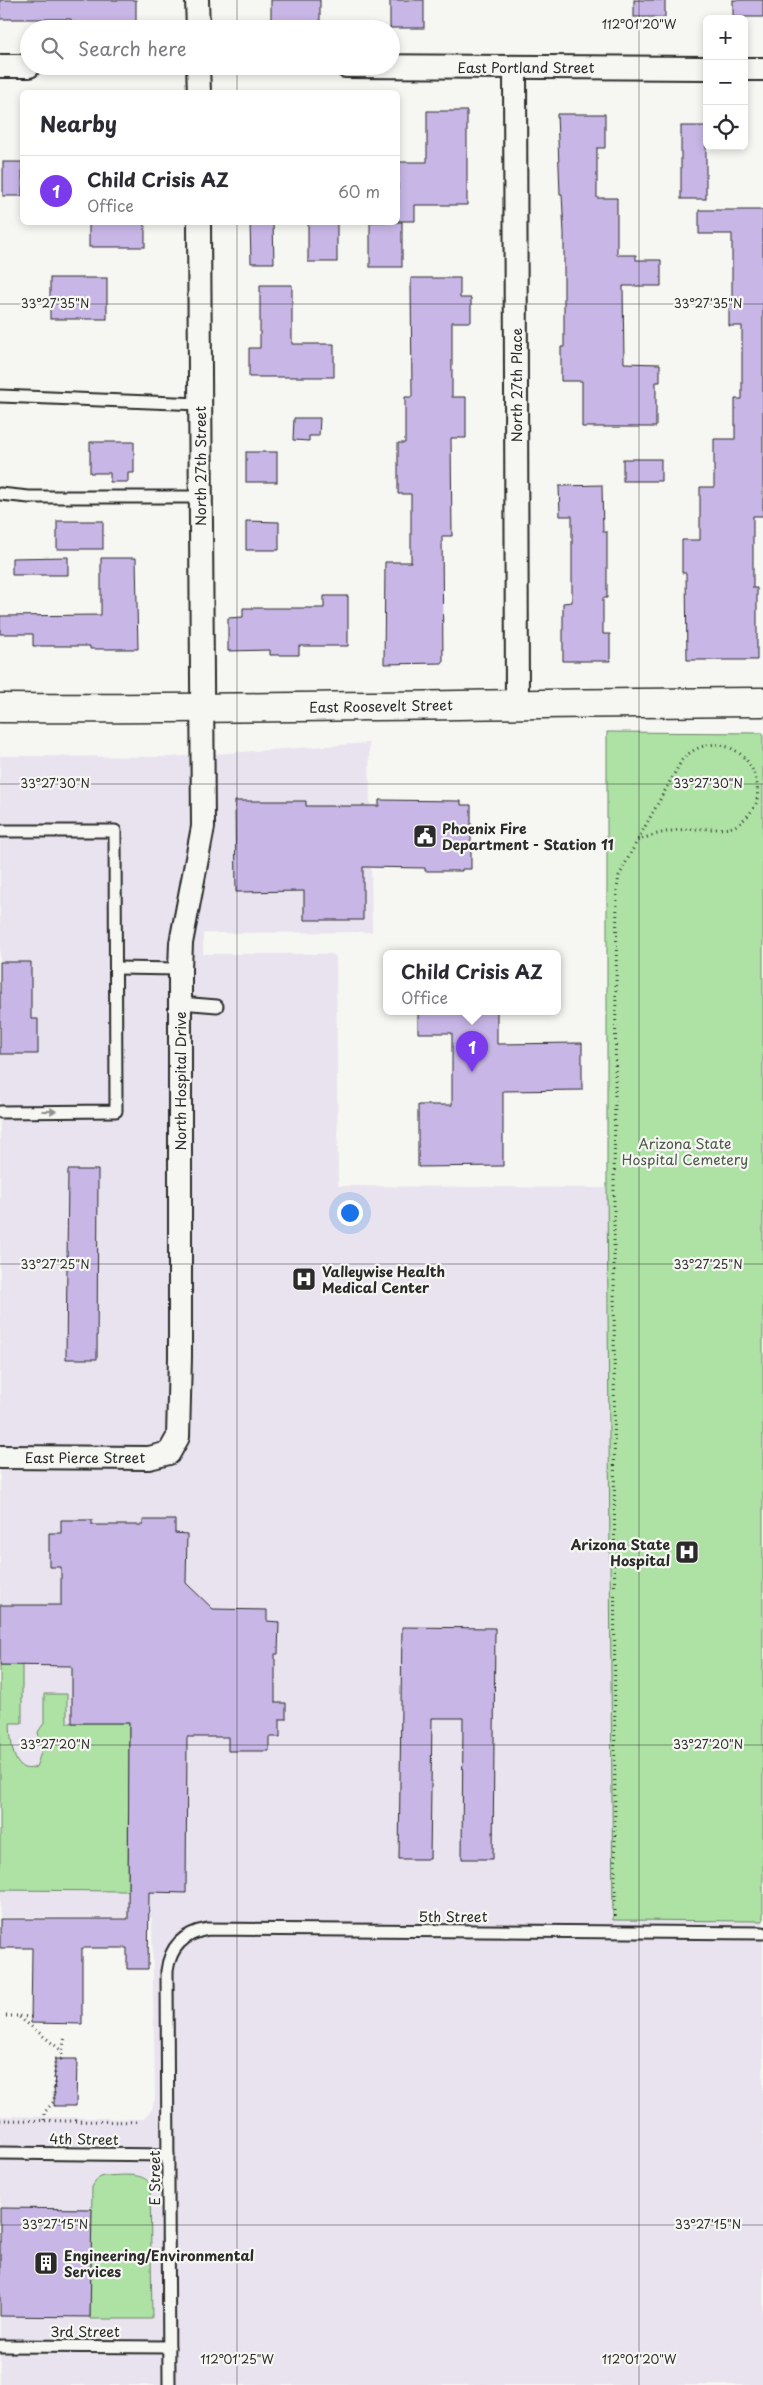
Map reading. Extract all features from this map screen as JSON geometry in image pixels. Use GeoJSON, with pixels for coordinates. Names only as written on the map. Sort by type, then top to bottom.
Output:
{"type":"FeatureCollection","features":[{"type":"Feature","properties":{"kind":"street"},"geometry":{"type":"LineString","coordinates":[[197,0],[198,20]]}},
{"type":"Feature","properties":{"kind":"street"},"geometry":{"type":"LineString","coordinates":[[0,66],[20,66]]}},
{"type":"Feature","properties":{"kind":"street","name":"East Portland Street"},"geometry":{"type":"LineString","coordinates":[[400,66],[703,68]]}},
{"type":"Feature","properties":{"kind":"street","name":"North 27th Place"},"geometry":{"type":"LineString","coordinates":[[515,67],[517,703]]}},
{"type":"Feature","properties":{"kind":"street"},"geometry":{"type":"LineString","coordinates":[[748,68],[763,69]]}},
{"type":"Feature","properties":{"kind":"street"},"geometry":{"type":"LineString","coordinates":[[198,75],[199,90]]}},
{"type":"Feature","properties":{"kind":"street","name":"North 27th Street"},"geometry":{"type":"LineString","coordinates":[[199,225],[202,709]]}},
{"type":"Feature","properties":{"kind":"street","name":"East Roosevelt Street"},"geometry":{"type":"LineString","coordinates":[[0,708],[202,709],[517,703],[763,702]]}},
{"type":"Feature","properties":{"kind":"street","name":"North Hospital Drive"},"geometry":{"type":"LineString","coordinates":[[169,1453],[178,1437],[180,1378],[180,969],[182,942],[203,827],[202,709]]}},
{"type":"Feature","properties":{"kind":"street","name":"East Pierce Street"},"geometry":{"type":"LineString","coordinates":[[0,1457],[149,1458],[169,1453]]}},
{"type":"Feature","properties":{"kind":"lane"},"geometry":{"type":"LineString","coordinates":[[0,396],[200,404]]}},
{"type":"Feature","properties":{"kind":"lane"},"geometry":{"type":"LineString","coordinates":[[0,494],[29,497],[200,497]]}},
{"type":"Feature","properties":{"kind":"lane"},"geometry":{"type":"LineString","coordinates":[[0,831],[115,831],[116,968],[116,1111],[0,1112]]}},
{"type":"Feature","properties":{"kind":"lane"},"geometry":{"type":"LineString","coordinates":[[116,968],[180,969]]}},
{"type":"Feature","properties":{"kind":"lane"},"geometry":{"type":"LineString","coordinates":[[180,1003],[217,1006]]}},
{"type":"Feature","properties":{"kind":"lane","name":"5th Street"},"geometry":{"type":"LineString","coordinates":[[167,1971],[168,1958],[175,1946],[195,1931],[208,1929],[763,1933]]}},
{"type":"Feature","properties":{"kind":"lane","name":"E Street"},"geometry":{"type":"LineString","coordinates":[[167,1971],[169,2385]]}},
{"type":"Feature","properties":{"kind":"lane","name":"4th Street"},"geometry":{"type":"LineString","coordinates":[[0,2153],[168,2155]]}},
{"type":"Feature","properties":{"kind":"lane","name":"3rd Street"},"geometry":{"type":"LineString","coordinates":[[0,2346],[169,2347]]}},
{"type":"Feature","properties":{"kind":"path"},"geometry":{"type":"LineString","coordinates":[[615,1932],[614,1191],[617,889],[619,876],[637,841],[682,760],[690,751],[723,744],[749,756],[756,765],[760,785],[757,800],[753,809],[734,826],[665,832],[637,841]]}},
{"type":"Feature","properties":{"kind":"path"},"geometry":{"type":"LineString","coordinates":[[6,2016],[31,2017]]}},
{"type":"Feature","properties":{"kind":"path"},"geometry":{"type":"LineString","coordinates":[[18,2016],[62,2051]]}},
{"type":"Feature","properties":{"kind":"path"},"geometry":{"type":"LineString","coordinates":[[44,2120],[44,2113],[54,2101],[55,2059],[61,2059],[65,2036]]}},
{"type":"Feature","properties":{"kind":"path"},"geometry":{"type":"LineString","coordinates":[[0,2120],[140,2122]]}},
{"type":"Feature","properties":{"kind":"shaded area"},"geometry":{"type":"Polygon","coordinates":[[[763,733],[763,2385],[0,2385],[0,2116],[143,2119],[152,2109],[155,2099],[152,1918],[0,1917],[0,756],[172,757],[369,743],[372,932],[203,933],[203,954],[332,954],[336,957],[338,1186],[607,1188],[763,733]]]}},
{"type":"Feature","properties":{"kind":"green space","name":"Arizona State Hospital Cemetery"},"geometry":{"type":"Polygon","coordinates":[[[607,732],[763,733],[763,1921],[613,1920],[607,1188],[607,732]]]}},
{"type":"Feature","properties":{"kind":"green space"},"geometry":{"type":"Polygon","coordinates":[[[0,1665],[22,1665],[22,1723],[10,1723],[14,1754],[17,1761],[28,1769],[36,1767],[42,1750],[38,1732],[44,1723],[44,1694],[67,1694],[67,1723],[129,1723],[128,1891],[0,1890],[0,1665]]]}},
{"type":"Feature","properties":{"kind":"green space"},"geometry":{"type":"Polygon","coordinates":[[[103,2176],[142,2177],[150,2184],[152,2319],[90,2319],[92,2187],[97,2179],[103,2176]]]}},
{"type":"Feature","properties":{"kind":"building"},"geometry":{"type":"Polygon","coordinates":[[[0,0],[136,0],[136,20],[0,19],[0,0]]]}},
{"type":"Feature","properties":{"kind":"building"},"geometry":{"type":"Polygon","coordinates":[[[271,0],[320,0],[320,20],[271,20],[271,0]]]}},
{"type":"Feature","properties":{"kind":"building"},"geometry":{"type":"Polygon","coordinates":[[[390,0],[424,0],[424,28],[400,28],[400,20],[390,20],[390,0]]]}},
{"type":"Feature","properties":{"kind":"building"},"geometry":{"type":"Polygon","coordinates":[[[634,0],[665,0],[665,17],[634,17],[634,0]]]}},
{"type":"Feature","properties":{"kind":"building"},"geometry":{"type":"Polygon","coordinates":[[[733,0],[763,0],[763,17],[733,15],[733,0]]]}},
{"type":"Feature","properties":{"kind":"building"},"geometry":{"type":"Polygon","coordinates":[[[427,111],[467,111],[467,205],[415,205],[415,221],[400,221],[400,162],[427,162],[427,111]]]}},
{"type":"Feature","properties":{"kind":"building"},"geometry":{"type":"Polygon","coordinates":[[[557,114],[605,114],[605,148],[597,148],[597,198],[617,198],[617,255],[636,255],[636,260],[661,260],[661,286],[623,286],[624,363],[660,364],[660,382],[656,382],[656,427],[582,427],[582,381],[561,381],[561,347],[564,347],[564,234],[562,194],[560,194],[557,114]]]}},
{"type":"Feature","properties":{"kind":"building"},"geometry":{"type":"Polygon","coordinates":[[[681,126],[703,126],[703,150],[706,150],[706,199],[681,199],[681,126]]]}},
{"type":"Feature","properties":{"kind":"building"},"geometry":{"type":"Polygon","coordinates":[[[3,162],[20,162],[20,196],[3,196],[3,162]]]}},
{"type":"Feature","properties":{"kind":"building"},"geometry":{"type":"Polygon","coordinates":[[[699,210],[763,210],[763,516],[753,516],[753,588],[757,588],[757,660],[687,660],[686,573],[682,573],[682,540],[700,540],[700,487],[714,487],[714,439],[735,439],[735,399],[742,399],[742,326],[729,326],[729,298],[732,298],[732,234],[699,234],[699,210]]]}},
{"type":"Feature","properties":{"kind":"building"},"geometry":{"type":"Polygon","coordinates":[[[400,222],[402,222],[402,267],[370,267],[370,225],[400,225],[400,222]]]}},
{"type":"Feature","properties":{"kind":"building"},"geometry":{"type":"Polygon","coordinates":[[[89,225],[145,225],[145,247],[89,247],[89,225]]]}},
{"type":"Feature","properties":{"kind":"building"},"geometry":{"type":"Polygon","coordinates":[[[250,225],[273,225],[274,263],[251,263],[250,225]]]}},
{"type":"Feature","properties":{"kind":"building"},"geometry":{"type":"Polygon","coordinates":[[[308,225],[337,225],[337,262],[308,262],[308,225]]]}},
{"type":"Feature","properties":{"kind":"building"},"geometry":{"type":"Polygon","coordinates":[[[50,278],[107,278],[107,319],[50,319],[50,278]]]}},
{"type":"Feature","properties":{"kind":"building"},"geometry":{"type":"Polygon","coordinates":[[[411,278],[460,278],[460,298],[471,298],[471,322],[452,322],[452,397],[466,397],[466,438],[451,438],[452,536],[442,536],[443,663],[384,664],[385,562],[411,562],[411,494],[398,494],[398,443],[405,443],[405,397],[412,397],[411,278]]]}},
{"type":"Feature","properties":{"kind":"building"},"geometry":{"type":"Polygon","coordinates":[[[260,285],[292,285],[292,344],[334,344],[334,377],[249,377],[249,348],[260,348],[260,285]]]}},
{"type":"Feature","properties":{"kind":"building"},"geometry":{"type":"Polygon","coordinates":[[[294,418],[320,418],[319,436],[309,436],[309,441],[293,440],[294,418]]]}},
{"type":"Feature","properties":{"kind":"building"},"geometry":{"type":"Polygon","coordinates":[[[90,442],[134,442],[134,473],[128,473],[128,482],[110,482],[110,473],[90,473],[90,442]]]}},
{"type":"Feature","properties":{"kind":"building"},"geometry":{"type":"Polygon","coordinates":[[[246,452],[277,452],[277,482],[246,482],[246,452]]]}},
{"type":"Feature","properties":{"kind":"building"},"geometry":{"type":"Polygon","coordinates":[[[623,459],[661,459],[661,481],[623,481],[623,459]]]}},
{"type":"Feature","properties":{"kind":"building"},"geometry":{"type":"Polygon","coordinates":[[[602,485],[603,532],[607,532],[607,598],[603,598],[603,634],[610,634],[610,661],[563,661],[563,603],[572,602],[572,516],[560,516],[559,486],[602,485]]]}},
{"type":"Feature","properties":{"kind":"building"},"geometry":{"type":"Polygon","coordinates":[[[57,521],[103,521],[103,549],[57,549],[57,521]]]}},
{"type":"Feature","properties":{"kind":"building"},"geometry":{"type":"Polygon","coordinates":[[[246,521],[279,522],[279,550],[246,550],[246,521]]]}},
{"type":"Feature","properties":{"kind":"building"},"geometry":{"type":"Polygon","coordinates":[[[68,557],[68,575],[12,575],[12,558],[68,557]]]}},
{"type":"Feature","properties":{"kind":"building"},"geometry":{"type":"Polygon","coordinates":[[[101,558],[136,558],[138,649],[90,649],[90,646],[33,646],[33,634],[0,634],[0,616],[101,615],[101,558]]]}},
{"type":"Feature","properties":{"kind":"building"},"geometry":{"type":"Polygon","coordinates":[[[324,596],[348,596],[348,646],[299,646],[299,655],[270,655],[270,650],[228,651],[228,618],[243,617],[243,608],[324,608],[324,596]]]}},
{"type":"Feature","properties":{"kind":"building"},"geometry":{"type":"Polygon","coordinates":[[[379,800],[461,801],[461,805],[471,805],[471,869],[462,869],[462,871],[425,871],[425,868],[363,867],[363,920],[304,920],[304,891],[236,892],[235,801],[306,801],[306,806],[379,806],[379,800]]]}},
{"type":"Feature","properties":{"kind":"building"},"geometry":{"type":"Polygon","coordinates":[[[0,962],[31,962],[31,1019],[38,1019],[38,1054],[0,1054],[0,962]]]}},
{"type":"Feature","properties":{"kind":"building"},"geometry":{"type":"Polygon","coordinates":[[[418,1015],[497,1015],[497,1044],[582,1043],[582,1090],[503,1091],[503,1166],[418,1167],[418,1105],[452,1105],[452,1033],[418,1033],[418,1015]]]}},
{"type":"Feature","properties":{"kind":"building"},"geometry":{"type":"Polygon","coordinates":[[[68,1170],[98,1170],[97,1359],[66,1359],[68,1170]]]}},
{"type":"Feature","properties":{"kind":"building"},"geometry":{"type":"Polygon","coordinates":[[[61,1520],[92,1520],[92,1525],[143,1525],[143,1520],[175,1520],[175,1533],[187,1534],[186,1583],[213,1609],[267,1610],[267,1621],[279,1622],[278,1654],[275,1654],[275,1703],[286,1703],[286,1719],[280,1719],[280,1737],[269,1737],[269,1751],[228,1751],[228,1737],[187,1737],[186,1893],[149,1892],[148,1969],[127,1969],[127,1948],[82,1948],[82,2024],[31,2023],[32,1948],[0,1948],[0,1919],[128,1919],[129,1723],[72,1723],[72,1666],[0,1665],[0,1605],[61,1605],[61,1567],[49,1567],[49,1533],[61,1533],[61,1520]]]}},
{"type":"Feature","properties":{"kind":"building"},"geometry":{"type":"Polygon","coordinates":[[[402,1627],[495,1628],[493,1859],[462,1859],[463,1718],[432,1718],[430,1859],[399,1859],[402,1627]]]}},
{"type":"Feature","properties":{"kind":"building"},"geometry":{"type":"Polygon","coordinates":[[[55,2059],[77,2059],[76,2106],[54,2106],[55,2059]]]}},
{"type":"Feature","properties":{"kind":"building","name":"Engineering/Environmental Services"},"geometry":{"type":"Polygon","coordinates":[[[0,2208],[92,2209],[90,2317],[0,2316],[0,2208]]]}},
{"type":"Feature","properties":{"kind":"place","name":"Phoenix Fire Department - Station 11"},"geometry":{"type":"Point","coordinates":[425,836]}},
{"type":"Feature","properties":{"kind":"place","name":"Child Crisis AZ"},"geometry":{"type":"Point","coordinates":[472,1072]}},
{"type":"Feature","properties":{"kind":"place","name":"Valleywise Health Medical Center"},"geometry":{"type":"Point","coordinates":[304,1279]}},
{"type":"Feature","properties":{"kind":"place","name":"Arizona State Hospital"},"geometry":{"type":"Point","coordinates":[687,1552]}},
{"type":"Feature","properties":{"kind":"place","name":"Engineering/Environmental Services"},"geometry":{"type":"Point","coordinates":[46,2263]}}]}
